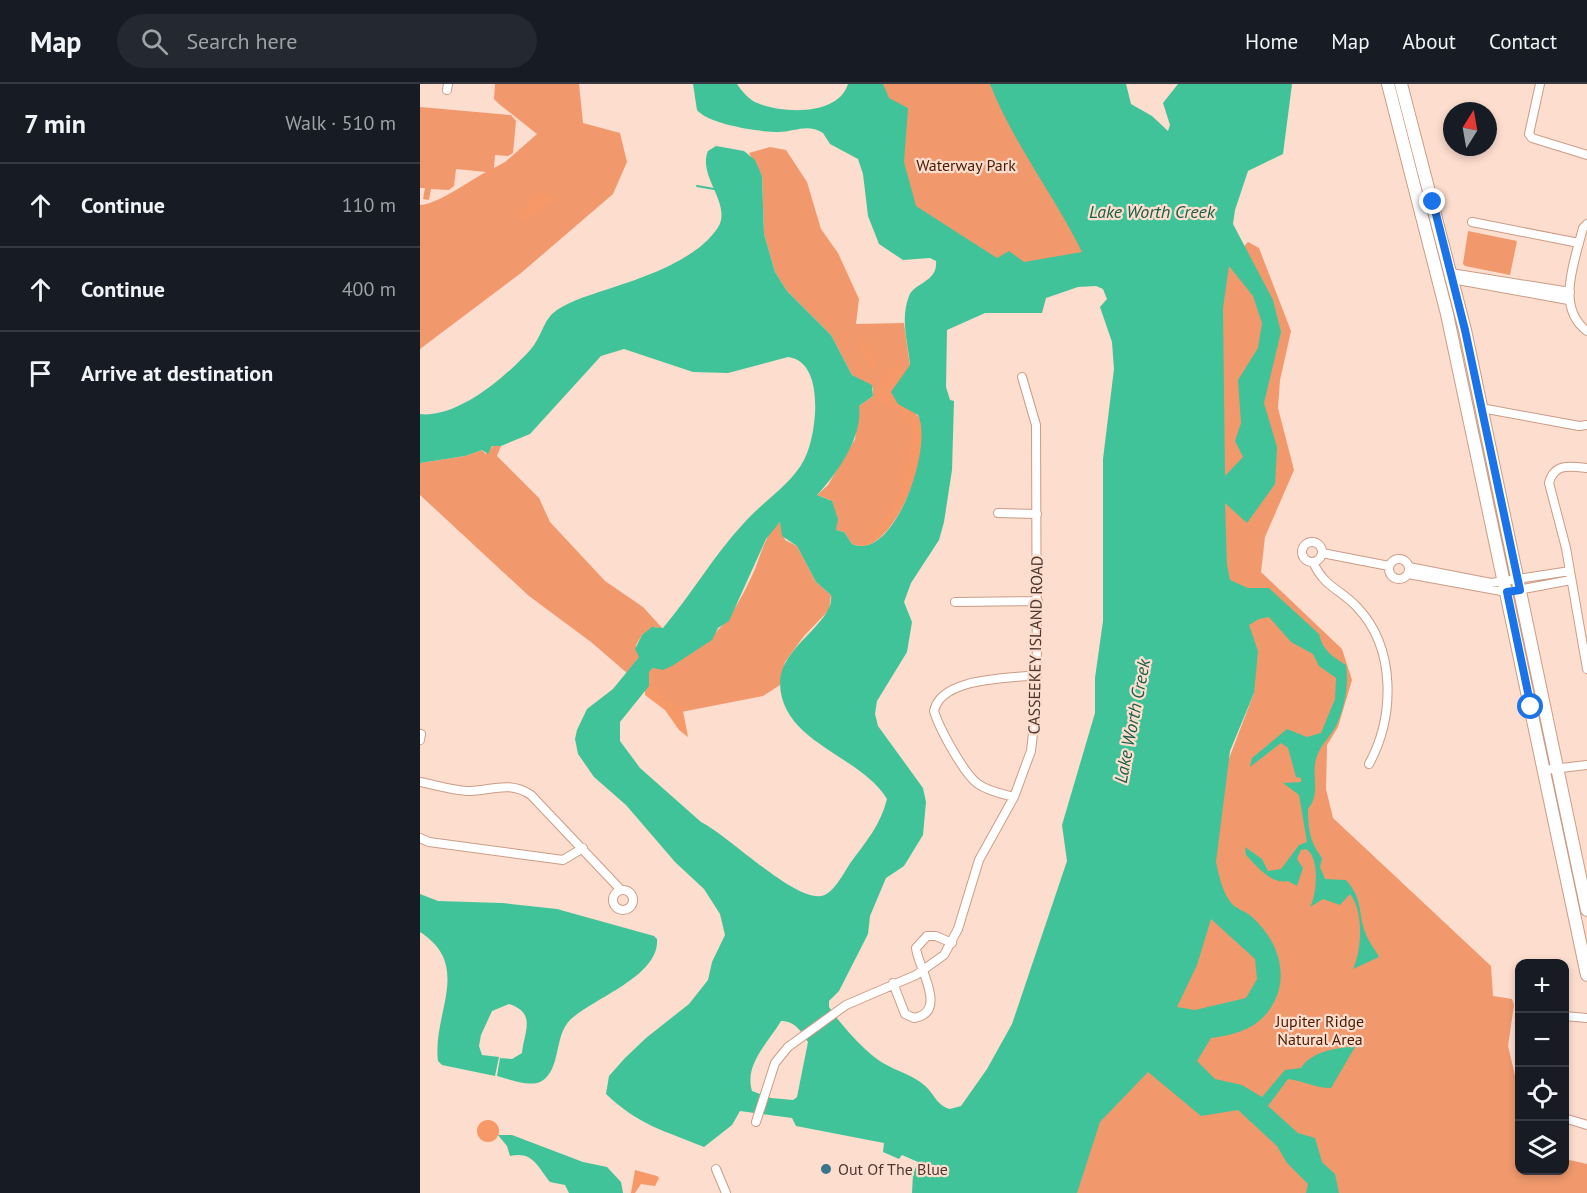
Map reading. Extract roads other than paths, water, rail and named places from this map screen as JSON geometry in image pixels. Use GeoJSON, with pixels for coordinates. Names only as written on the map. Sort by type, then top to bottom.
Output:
{"type":"FeatureCollection","features":[{"type":"Feature","properties":{"kind":"main road"},"geometry":{"type":"LineString","coordinates":[[1388,84],[1425,226],[1467,404],[1587,975]]}},
{"type":"Feature","properties":{"kind":"main road"},"geometry":{"type":"LineString","coordinates":[[1396,84],[1402,108],[1411,122]]}},
{"type":"Feature","properties":{"kind":"main road"},"geometry":{"type":"LineString","coordinates":[[1401,84],[1465,330],[1587,910]]}},
{"type":"Feature","properties":{"kind":"main road"},"geometry":{"type":"LineString","coordinates":[[1425,226],[1433,238],[1456,325],[1465,330]]}},
{"type":"Feature","properties":{"kind":"main road"},"geometry":{"type":"LineString","coordinates":[[1467,404],[1477,418],[1491,482],[1503,511]]}},
{"type":"Feature","properties":{"kind":"street"},"geometry":{"type":"LineString","coordinates":[[1540,84],[1529,134],[1532,138],[1587,155]]}},
{"type":"Feature","properties":{"kind":"street"},"geometry":{"type":"LineString","coordinates":[[1472,222],[1579,243]]}},
{"type":"Feature","properties":{"kind":"street"},"geometry":{"type":"LineString","coordinates":[[1587,224],[1583,228],[1579,243],[1569,296],[1574,318],[1587,331]]}},
{"type":"Feature","properties":{"kind":"street"},"geometry":{"type":"LineString","coordinates":[[1452,276],[1569,296]]}},
{"type":"Feature","properties":{"kind":"street","name":"CASSEEKEY ISLAND ROAD"},"geometry":{"type":"LineString","coordinates":[[756,1122],[779,1056],[810,1030],[846,1005],[923,970],[944,955],[952,943],[979,861],[1014,797],[1031,751],[1035,726],[1037,675],[1036,425],[1022,376]]}},
{"type":"Feature","properties":{"kind":"street"},"geometry":{"type":"LineString","coordinates":[[1481,408],[1579,426],[1587,425]]}},
{"type":"Feature","properties":{"kind":"street"},"geometry":{"type":"LineString","coordinates":[[1587,468],[1557,469],[1549,481],[1587,669]]}},
{"type":"Feature","properties":{"kind":"street"},"geometry":{"type":"LineString","coordinates":[[998,513],[1037,514]]}},
{"type":"Feature","properties":{"kind":"street"},"geometry":{"type":"LineString","coordinates":[[1322,553],[1318,543],[1310,542],[1305,544],[1302,555],[1305,560],[1313,562],[1323,581],[1358,608],[1384,650],[1388,687],[1382,724],[1370,764]]}},
{"type":"Feature","properties":{"kind":"street"},"geometry":{"type":"LineString","coordinates":[[1322,553],[1389,566],[1398,559],[1405,561],[1408,570]]}},
{"type":"Feature","properties":{"kind":"street"},"geometry":{"type":"LineString","coordinates":[[1313,562],[1322,553]]}},
{"type":"Feature","properties":{"kind":"street"},"geometry":{"type":"LineString","coordinates":[[1389,566],[1390,575],[1395,578],[1402,579],[1408,570]]}},
{"type":"Feature","properties":{"kind":"street"},"geometry":{"type":"LineString","coordinates":[[1408,570],[1506,587],[1570,576]]}},
{"type":"Feature","properties":{"kind":"street"},"geometry":{"type":"LineString","coordinates":[[955,602],[1038,601]]}},
{"type":"Feature","properties":{"kind":"street"},"geometry":{"type":"LineString","coordinates":[[1014,797],[979,785],[970,777],[940,727],[934,711],[939,697],[951,688],[1037,675]]}},
{"type":"Feature","properties":{"kind":"street"},"geometry":{"type":"LineString","coordinates":[[1544,770],[1557,770],[1570,762],[1585,764]]}},
{"type":"Feature","properties":{"kind":"street"},"geometry":{"type":"LineString","coordinates":[[420,782],[466,791],[512,785],[521,788],[531,795],[583,848],[621,890]]}},
{"type":"Feature","properties":{"kind":"street"},"geometry":{"type":"LineString","coordinates":[[420,838],[429,842],[563,860],[583,848]]}},
{"type":"Feature","properties":{"kind":"street"},"geometry":{"type":"LineString","coordinates":[[893,983],[905,1014],[914,1018],[921,1017],[931,1006],[932,996],[916,948],[927,936],[936,936],[952,943]]}},
{"type":"Feature","properties":{"kind":"street"},"geometry":{"type":"LineString","coordinates":[[1569,1016],[1587,1018]]}},
{"type":"Feature","properties":{"kind":"street"},"geometry":{"type":"LineString","coordinates":[[1569,1120],[1587,1125]]}},
{"type":"Feature","properties":{"kind":"street"},"geometry":{"type":"LineString","coordinates":[[716,1169],[726,1193]]}},
{"type":"Feature","properties":{"kind":"water","name":"Lake Worth Creek"},"geometry":{"type":"Polygon","coordinates":[[[693,84],[737,84],[753,101],[777,108],[806,110],[832,102],[842,95],[848,84],[883,84],[889,98],[908,108],[904,162],[916,206],[997,258],[1009,251],[1024,262],[1082,252],[1010,127],[990,84],[1126,84],[1131,104],[1152,116],[1168,131],[1170,125],[1163,103],[1178,84],[1292,84],[1283,154],[1248,171],[1235,210],[1233,224],[1273,300],[1281,332],[1264,403],[1277,447],[1275,484],[1247,523],[1225,503],[1227,565],[1230,580],[1248,588],[1269,588],[1319,634],[1329,653],[1346,665],[1347,687],[1340,717],[1315,763],[1315,790],[1308,809],[1308,823],[1312,841],[1322,858],[1320,867],[1325,879],[1346,880],[1351,887],[1358,900],[1366,935],[1379,957],[1353,969],[1360,941],[1360,931],[1358,910],[1350,894],[1340,905],[1323,899],[1310,907],[1316,876],[1314,859],[1306,849],[1301,850],[1297,859],[1303,868],[1297,886],[1288,881],[1270,877],[1246,855],[1245,847],[1262,859],[1268,871],[1281,869],[1299,845],[1307,842],[1299,795],[1283,783],[1301,782],[1301,778],[1296,777],[1288,748],[1281,743],[1250,767],[1252,758],[1287,729],[1307,737],[1321,733],[1335,699],[1336,678],[1319,666],[1313,654],[1291,642],[1269,617],[1259,619],[1249,625],[1258,651],[1254,693],[1230,751],[1216,862],[1222,885],[1230,901],[1261,926],[1274,946],[1280,969],[1280,981],[1273,1004],[1261,1019],[1246,1029],[1211,1038],[1197,1061],[1215,1079],[1242,1085],[1262,1097],[1285,1070],[1301,1068],[1318,1054],[1340,1048],[1355,1047],[1331,1088],[1288,1079],[1268,1106],[1298,1133],[1315,1138],[1322,1162],[1335,1174],[1339,1193],[1306,1193],[1308,1184],[1287,1163],[1277,1146],[1238,1110],[1201,1116],[1148,1072],[1100,1122],[1077,1193],[912,1193],[913,1174],[918,1162],[902,1155],[899,1159],[883,1152],[884,1143],[796,1126],[792,1118],[740,1111],[732,1125],[704,1147],[641,1120],[606,1094],[609,1076],[625,1058],[689,1004],[708,980],[712,962],[725,935],[720,914],[704,889],[675,862],[626,805],[594,777],[578,754],[575,739],[577,730],[587,709],[613,689],[639,657],[635,649],[642,635],[652,627],[663,628],[733,535],[798,469],[809,449],[815,418],[813,385],[808,371],[800,362],[788,357],[728,373],[693,372],[624,349],[601,356],[530,434],[501,446],[492,446],[488,454],[482,450],[465,456],[420,463],[420,414],[434,414],[450,410],[495,383],[531,349],[549,318],[563,306],[665,268],[695,251],[707,241],[721,220],[719,201],[710,181],[706,161],[708,151],[716,146],[744,151],[755,160],[762,176],[764,234],[775,272],[787,291],[831,335],[852,375],[872,385],[873,396],[859,406],[857,430],[847,454],[833,477],[817,495],[832,501],[838,519],[836,530],[844,532],[852,544],[868,545],[882,536],[896,520],[907,498],[920,451],[921,430],[918,415],[898,404],[891,392],[910,365],[905,330],[905,313],[909,296],[912,291],[930,278],[936,268],[936,261],[930,258],[903,260],[879,244],[868,216],[863,174],[858,159],[830,144],[823,133],[806,128],[778,132],[747,129],[722,123],[697,110],[693,84]],[[1229,266],[1223,308],[1225,476],[1243,457],[1235,441],[1241,423],[1238,380],[1258,348],[1262,323],[1253,296],[1229,266]],[[1096,286],[1078,287],[1046,298],[1042,313],[985,313],[947,330],[946,387],[950,400],[954,401],[952,470],[944,522],[939,540],[911,583],[904,602],[912,622],[907,652],[877,701],[875,714],[878,726],[923,788],[926,802],[923,835],[904,866],[886,878],[870,916],[868,934],[839,991],[829,1001],[829,1007],[840,1022],[869,1052],[883,1063],[920,1082],[941,1105],[950,1109],[961,1106],[987,1069],[1012,1024],[1067,861],[1062,825],[1095,713],[1095,678],[1103,621],[1103,459],[1114,369],[1112,342],[1100,307],[1107,299],[1103,289],[1096,286]],[[780,522],[766,539],[729,621],[718,628],[712,640],[672,666],[663,670],[653,668],[649,672],[649,686],[620,722],[620,741],[640,768],[701,822],[795,889],[809,895],[821,896],[830,891],[842,877],[877,825],[887,799],[875,784],[859,771],[807,734],[793,720],[784,703],[780,683],[782,670],[797,646],[825,615],[830,605],[831,595],[816,582],[797,546],[782,536],[780,522]],[[1211,919],[1197,965],[1177,1007],[1195,1010],[1246,998],[1257,979],[1255,959],[1211,919]],[[781,1021],[759,1054],[751,1072],[752,1091],[771,1098],[793,1100],[797,1097],[808,1042],[797,1027],[781,1021]]]}},
{"type":"Feature","properties":{"kind":"water"},"geometry":{"type":"Polygon","coordinates":[[[420,894],[438,901],[502,903],[557,909],[654,936],[657,939],[655,952],[648,964],[637,975],[570,1020],[562,1035],[552,1069],[542,1081],[532,1084],[497,1076],[500,1058],[512,1059],[522,1053],[526,1031],[527,1024],[523,1012],[509,1004],[492,1011],[481,1035],[479,1046],[482,1055],[499,1057],[495,1076],[442,1065],[438,1061],[438,1043],[447,991],[447,975],[444,960],[436,945],[420,932],[420,894]]]}},
{"type":"Feature","properties":{"kind":"water"},"geometry":{"type":"Polygon","coordinates":[[[498,1135],[512,1135],[583,1162],[607,1167],[621,1182],[623,1193],[569,1193],[565,1185],[550,1182],[534,1161],[524,1156],[510,1156],[507,1146],[498,1135]]]}},
{"type":"Feature","properties":{"kind":"waterway"},"geometry":{"type":"LineString","coordinates":[[697,186],[714,189]]}},
{"type":"Feature","properties":{"kind":"place","name":"Out Of The Blue"},"geometry":{"type":"Point","coordinates":[826,1169]}},
{"type":"Feature","properties":{"kind":"park label","name":"Waterway Park"},"geometry":{"type":"Point","coordinates":[966,165]}},
{"type":"Feature","properties":{"kind":"park label","name":"Jupiter Ridge Natural Area"},"geometry":{"type":"Point","coordinates":[1320,1030]}}]}
